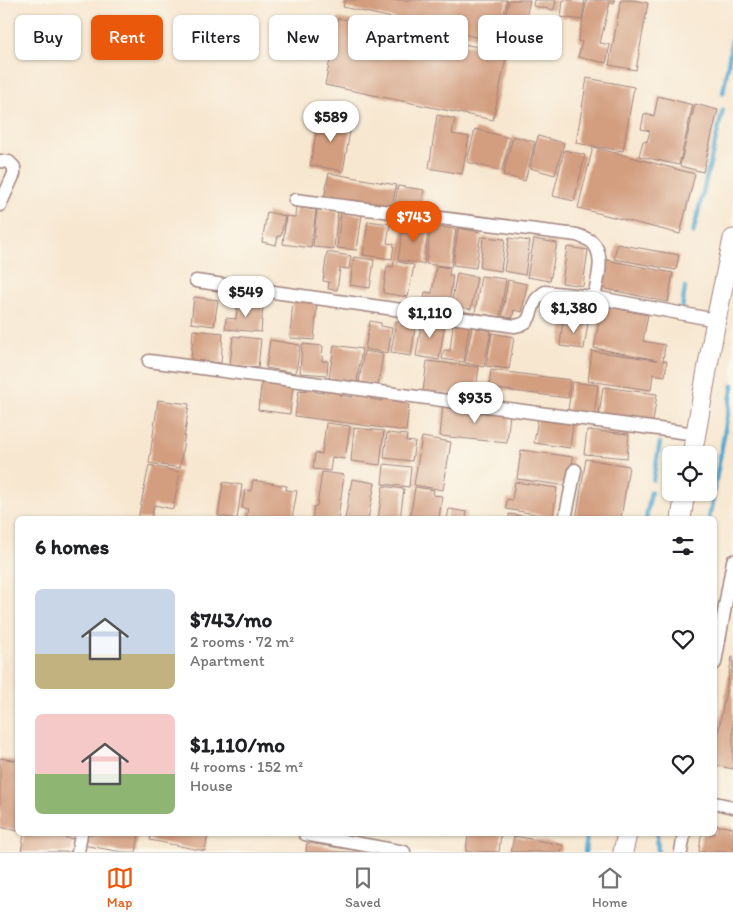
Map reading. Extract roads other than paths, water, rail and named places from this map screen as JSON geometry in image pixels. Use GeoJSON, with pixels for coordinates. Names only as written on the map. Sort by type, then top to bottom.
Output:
{"type":"FeatureCollection","features":[{"type":"Feature","properties":{"kind":"main road"},"geometry":{"type":"LineString","coordinates":[[694,446],[716,320],[730,267],[733,239]]}},
{"type":"Feature","properties":{"kind":"main road"},"geometry":{"type":"LineString","coordinates":[[681,516],[684,501]]}},
{"type":"Feature","properties":{"kind":"main road"},"geometry":{"type":"LineString","coordinates":[[623,852],[626,836]]}},
{"type":"Feature","properties":{"kind":"street"},"geometry":{"type":"LineString","coordinates":[[0,160],[8,162],[14,168],[14,174],[0,205]]}},
{"type":"Feature","properties":{"kind":"street"},"geometry":{"type":"LineString","coordinates":[[295,200],[577,235],[592,242],[600,254],[594,297]]}},
{"type":"Feature","properties":{"kind":"street"},"geometry":{"type":"LineString","coordinates":[[196,281],[515,326],[524,325],[529,319],[536,299],[545,292],[594,297],[716,320]]}},
{"type":"Feature","properties":{"kind":"street"},"geometry":{"type":"LineString","coordinates":[[149,361],[696,434]]}},
{"type":"Feature","properties":{"kind":"street"},"geometry":{"type":"LineString","coordinates":[[567,516],[575,470]]}},
{"type":"Feature","properties":{"kind":"street"},"geometry":{"type":"LineString","coordinates":[[717,652],[733,561]]}},
{"type":"Feature","properties":{"kind":"street"},"geometry":{"type":"LineString","coordinates":[[717,803],[733,807]]}},
{"type":"Feature","properties":{"kind":"street"},"geometry":{"type":"LineString","coordinates":[[78,852],[81,836]]}},
{"type":"Feature","properties":{"kind":"street"},"geometry":{"type":"LineString","coordinates":[[316,836],[404,852]]}},
{"type":"Feature","properties":{"kind":"street"},"geometry":{"type":"LineString","coordinates":[[681,852],[684,836]]}},
{"type":"Feature","properties":{"kind":"waterway"},"geometry":{"type":"LineString","coordinates":[[723,93],[733,35]]}},
{"type":"Feature","properties":{"kind":"waterway"},"geometry":{"type":"LineString","coordinates":[[693,233],[723,110]]}},
{"type":"Feature","properties":{"kind":"waterway"},"geometry":{"type":"LineString","coordinates":[[682,310],[685,287]]}},
{"type":"Feature","properties":{"kind":"waterway"},"geometry":{"type":"LineString","coordinates":[[710,516],[733,385]]}},
{"type":"Feature","properties":{"kind":"waterway"},"geometry":{"type":"LineString","coordinates":[[653,480],[660,443]]}},
{"type":"Feature","properties":{"kind":"waterway"},"geometry":{"type":"LineString","coordinates":[[647,516],[651,492]]}},
{"type":"Feature","properties":{"kind":"waterway"},"geometry":{"type":"LineString","coordinates":[[585,852],[587,836]]}},
{"type":"Feature","properties":{"kind":"waterway"},"geometry":{"type":"LineString","coordinates":[[657,836],[658,852]]}}]}
